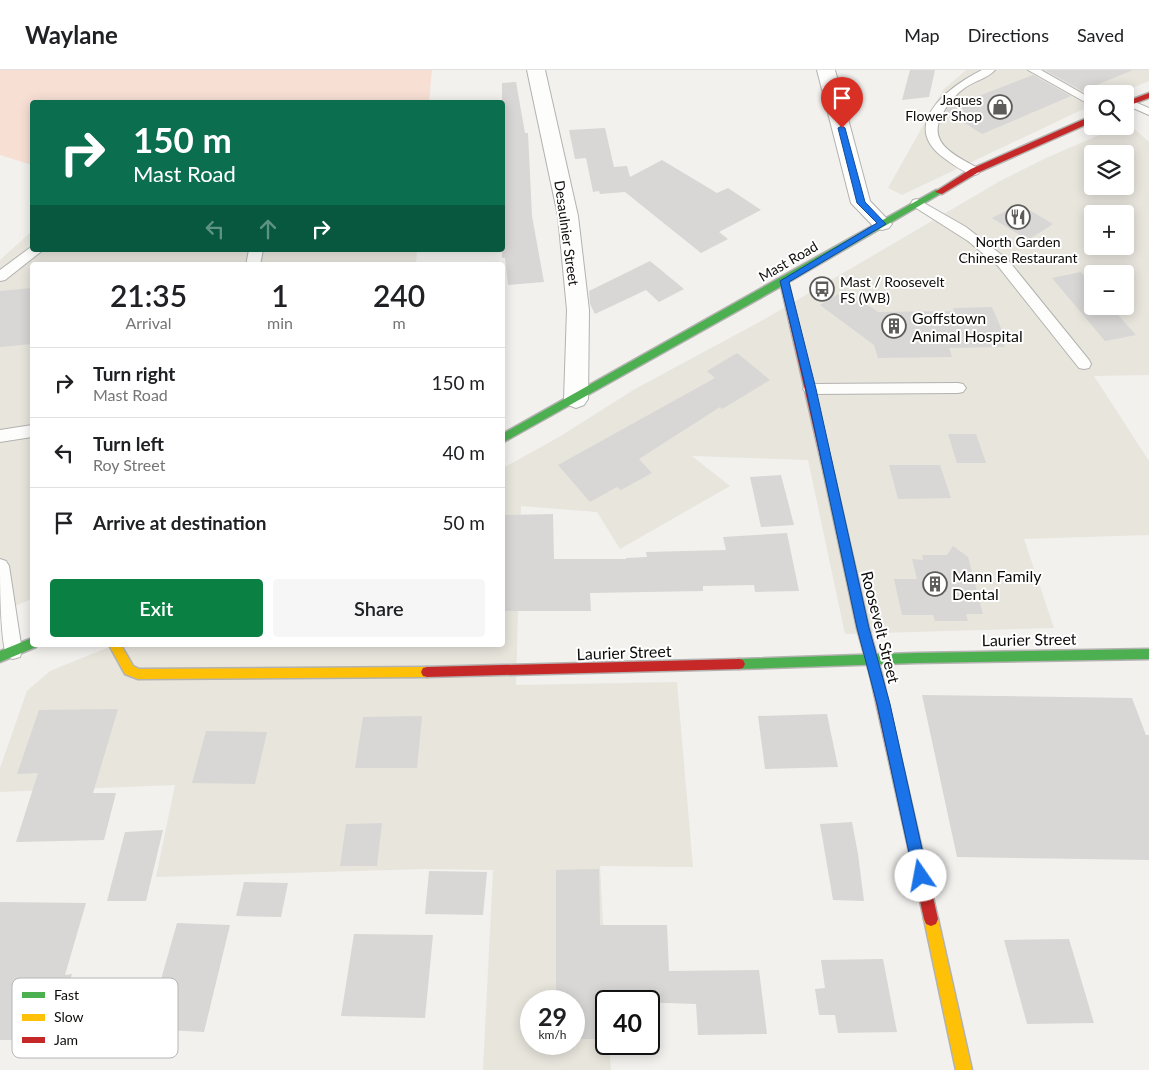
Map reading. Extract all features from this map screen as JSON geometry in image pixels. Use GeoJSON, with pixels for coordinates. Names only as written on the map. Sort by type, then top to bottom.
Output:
{"type":"FeatureCollection","features":[{"type":"Feature","properties":{"kind":"street","name":"Desaulnier Street"},"geometry":{"type":"LineString","coordinates":[[536,70],[568,216],[578,310],[576,399]]}},
{"type":"Feature","properties":{"kind":"street"},"geometry":{"type":"LineString","coordinates":[[826,70],[861,203],[882,224]]}},
{"type":"Feature","properties":{"kind":"street"},"geometry":{"type":"LineString","coordinates":[[1134,101],[1149,95]]}},
{"type":"Feature","properties":{"kind":"street","name":"Mast Road"},"geometry":{"type":"LineString","coordinates":[[505,437],[784,281],[974,171],[1084,123]]}},
{"type":"Feature","properties":{"kind":"street","name":"Roosevelt Street"},"geometry":{"type":"LineString","coordinates":[[784,281],[811,389],[872,660],[884,704],[964,1070]]}},
{"type":"Feature","properties":{"kind":"street"},"geometry":{"type":"LineString","coordinates":[[6,654],[30,644]]}},
{"type":"Feature","properties":{"kind":"street","name":"Laurier Street"},"geometry":{"type":"LineString","coordinates":[[117,647],[129,670],[138,674],[513,671],[1149,654]]}},
{"type":"Feature","properties":{"kind":"lane"},"geometry":{"type":"LineString","coordinates":[[974,171],[940,149],[932,138],[930,128],[932,120],[954,91],[962,84],[990,70]]}},
{"type":"Feature","properties":{"kind":"lane"},"geometry":{"type":"LineString","coordinates":[[1032,70],[1084,99]]}},
{"type":"Feature","properties":{"kind":"lane"},"geometry":{"type":"LineString","coordinates":[[1134,106],[1149,112]]}},
{"type":"Feature","properties":{"kind":"lane"},"geometry":{"type":"LineString","coordinates":[[917,203],[990,250],[1084,364]]}},
{"type":"Feature","properties":{"kind":"lane"},"geometry":{"type":"LineString","coordinates":[[0,276],[33,252]]}},
{"type":"Feature","properties":{"kind":"lane"},"geometry":{"type":"LineString","coordinates":[[811,389],[958,388]]}},
{"type":"Feature","properties":{"kind":"lane"},"geometry":{"type":"LineString","coordinates":[[0,436],[30,432]]}},
{"type":"Feature","properties":{"kind":"lane"},"geometry":{"type":"LineString","coordinates":[[0,566],[6,654]]}},
{"type":"Feature","properties":{"kind":"shaded area"},"geometry":{"type":"Polygon","coordinates":[[[0,70],[432,70],[429,100],[30,100],[30,164],[0,155],[0,70]]]}},
{"type":"Feature","properties":{"kind":"shaded area"},"geometry":{"type":"Polygon","coordinates":[[[966,70],[1149,70],[1149,81],[1134,87],[1134,85],[1084,85],[1084,109],[902,195],[888,188],[943,90],[966,70]]]}},
{"type":"Feature","properties":{"kind":"shaded area"},"geometry":{"type":"Polygon","coordinates":[[[1134,128],[1149,142],[1149,375],[1094,376],[1149,461],[1149,535],[1024,539],[1054,628],[845,634],[808,460],[692,456],[730,486],[620,549],[597,512],[521,506],[516,685],[677,682],[693,867],[600,866],[606,990],[595,990],[595,1055],[610,1055],[611,1070],[483,1070],[493,870],[424,869],[156,877],[175,785],[0,792],[0,768],[27,691],[50,671],[109,647],[505,647],[505,467],[559,437],[635,389],[763,320],[1000,181],[1046,158],[1099,135],[1134,135],[1134,128]]]}},
{"type":"Feature","properties":{"kind":"shaded area"},"geometry":{"type":"Polygon","coordinates":[[[30,233],[30,252],[417,252],[416,262],[30,262],[30,600],[0,612],[0,260],[30,233]]]}},
{"type":"Feature","properties":{"kind":"building"},"geometry":{"type":"Polygon","coordinates":[[[910,70],[935,70],[929,97],[902,100],[910,70]]]}},
{"type":"Feature","properties":{"kind":"building"},"geometry":{"type":"Polygon","coordinates":[[[1045,70],[1133,70],[1097,85],[1084,85],[1084,90],[1082,91],[1045,70]]]}},
{"type":"Feature","properties":{"kind":"building"},"geometry":{"type":"Polygon","coordinates":[[[1033,75],[1071,96],[982,134],[946,111],[948,108],[1033,75]]]}},
{"type":"Feature","properties":{"kind":"building"},"geometry":{"type":"Polygon","coordinates":[[[516,82],[525,133],[528,133],[532,216],[544,282],[508,285],[505,258],[502,258],[502,252],[505,252],[505,100],[502,100],[502,83],[516,82]]]}},
{"type":"Feature","properties":{"kind":"building"},"geometry":{"type":"Polygon","coordinates":[[[605,128],[614,167],[627,166],[630,177],[662,160],[717,193],[728,188],[761,210],[719,232],[728,239],[701,253],[625,192],[600,194],[599,191],[593,192],[586,158],[575,159],[569,130],[605,128]]]}},
{"type":"Feature","properties":{"kind":"building"},"geometry":{"type":"Polygon","coordinates":[[[1019,204],[1053,224],[1028,240],[992,218],[1019,204]]]}},
{"type":"Feature","properties":{"kind":"building"},"geometry":{"type":"Polygon","coordinates":[[[650,261],[684,289],[659,302],[646,290],[595,314],[590,304],[589,291],[650,261]]]}},
{"type":"Feature","properties":{"kind":"building"},"geometry":{"type":"Polygon","coordinates":[[[1081,272],[1084,276],[1084,315],[1118,315],[1136,335],[1105,341],[1052,278],[1081,272]]]}},
{"type":"Feature","properties":{"kind":"building"},"geometry":{"type":"Polygon","coordinates":[[[30,288],[30,344],[0,347],[0,291],[30,288]]]}},
{"type":"Feature","properties":{"kind":"building"},"geometry":{"type":"Polygon","coordinates":[[[845,290],[878,312],[954,311],[953,308],[992,307],[1006,340],[1002,340],[1005,347],[949,348],[952,357],[878,358],[874,345],[820,305],[845,290]]]}},
{"type":"Feature","properties":{"kind":"building"},"geometry":{"type":"Polygon","coordinates":[[[737,353],[770,380],[722,409],[720,407],[639,459],[652,473],[621,490],[617,487],[590,502],[558,465],[715,378],[707,371],[737,353]]]}},
{"type":"Feature","properties":{"kind":"building"},"geometry":{"type":"Polygon","coordinates":[[[948,434],[976,434],[986,463],[957,463],[948,434]]]}},
{"type":"Feature","properties":{"kind":"building"},"geometry":{"type":"Polygon","coordinates":[[[889,465],[940,465],[951,498],[898,499],[889,465]]]}},
{"type":"Feature","properties":{"kind":"building"},"geometry":{"type":"Polygon","coordinates":[[[781,475],[794,525],[761,527],[750,477],[781,475]]]}},
{"type":"Feature","properties":{"kind":"building"},"geometry":{"type":"Polygon","coordinates":[[[553,514],[554,559],[626,559],[647,557],[646,552],[726,550],[723,537],[787,533],[799,591],[755,592],[754,585],[703,586],[703,591],[590,593],[591,611],[505,611],[505,515],[553,514]]]}},
{"type":"Feature","properties":{"kind":"building","name":"Mann Family Dental"},"geometry":{"type":"Polygon","coordinates":[[[953,546],[968,557],[983,614],[966,614],[968,621],[935,621],[933,615],[902,615],[894,579],[917,579],[912,559],[923,560],[922,555],[947,555],[953,546]]]}},
{"type":"Feature","properties":{"kind":"building"},"geometry":{"type":"Polygon","coordinates":[[[922,695],[1132,698],[1146,735],[1149,735],[1149,860],[957,857],[922,695]]]}},
{"type":"Feature","properties":{"kind":"building"},"geometry":{"type":"Polygon","coordinates":[[[118,709],[93,793],[116,793],[104,840],[16,842],[38,773],[17,774],[39,710],[118,709]]]}},
{"type":"Feature","properties":{"kind":"building"},"geometry":{"type":"Polygon","coordinates":[[[827,714],[838,767],[765,769],[758,716],[827,714]]]}},
{"type":"Feature","properties":{"kind":"building"},"geometry":{"type":"Polygon","coordinates":[[[422,716],[417,768],[355,768],[363,717],[422,716]]]}},
{"type":"Feature","properties":{"kind":"building"},"geometry":{"type":"Polygon","coordinates":[[[206,731],[267,732],[255,784],[192,783],[206,731]]]}},
{"type":"Feature","properties":{"kind":"building"},"geometry":{"type":"Polygon","coordinates":[[[852,822],[864,901],[833,900],[820,824],[852,822]]]}},
{"type":"Feature","properties":{"kind":"building"},"geometry":{"type":"Polygon","coordinates":[[[382,823],[377,866],[340,866],[346,824],[382,823]]]}},
{"type":"Feature","properties":{"kind":"building"},"geometry":{"type":"Polygon","coordinates":[[[163,830],[146,901],[107,901],[125,832],[163,830]]]}},
{"type":"Feature","properties":{"kind":"building"},"geometry":{"type":"Polygon","coordinates":[[[599,869],[600,925],[667,925],[669,971],[759,970],[767,1034],[698,1035],[696,1004],[660,1003],[660,990],[595,990],[595,1039],[585,1039],[585,990],[556,990],[556,870],[599,869]]]}},
{"type":"Feature","properties":{"kind":"building"},"geometry":{"type":"Polygon","coordinates":[[[429,871],[487,872],[483,915],[425,914],[429,871]]]}},
{"type":"Feature","properties":{"kind":"building"},"geometry":{"type":"Polygon","coordinates":[[[244,882],[288,883],[281,917],[236,916],[244,882]]]}},
{"type":"Feature","properties":{"kind":"building"},"geometry":{"type":"Polygon","coordinates":[[[0,902],[86,903],[65,975],[72,974],[71,978],[12,978],[12,1040],[0,1040],[0,902]]]}},
{"type":"Feature","properties":{"kind":"building"},"geometry":{"type":"Polygon","coordinates":[[[177,923],[230,925],[204,1032],[178,1031],[178,978],[161,978],[177,923]]]}},
{"type":"Feature","properties":{"kind":"building"},"geometry":{"type":"Polygon","coordinates":[[[354,934],[433,935],[425,1018],[341,1016],[354,934]]]}},
{"type":"Feature","properties":{"kind":"building"},"geometry":{"type":"Polygon","coordinates":[[[1069,939],[1094,1023],[1027,1024],[1004,940],[1069,939]]]}},
{"type":"Feature","properties":{"kind":"building"},"geometry":{"type":"Polygon","coordinates":[[[883,959],[897,1032],[838,1033],[835,1015],[819,1015],[815,989],[825,988],[821,960],[883,959]]]}},
{"type":"Feature","properties":{"kind":"traffic: fast"},"geometry":{"type":"LineString","coordinates":[[505,437],[939,192]]}},
{"type":"Feature","properties":{"kind":"traffic: fast"},"geometry":{"type":"LineString","coordinates":[[0,657],[30,644]]}},
{"type":"Feature","properties":{"kind":"traffic: fast"},"geometry":{"type":"LineString","coordinates":[[739,664],[916,658],[1149,654]]}},
{"type":"Feature","properties":{"kind":"traffic: slow"},"geometry":{"type":"LineString","coordinates":[[829,474],[863,628],[876,675]]}},
{"type":"Feature","properties":{"kind":"traffic: slow"},"geometry":{"type":"LineString","coordinates":[[116,647],[129,670],[138,674],[427,672]]}},
{"type":"Feature","properties":{"kind":"traffic: slow"},"geometry":{"type":"LineString","coordinates":[[931,919],[964,1070]]}},
{"type":"Feature","properties":{"kind":"traffic: jam"},"geometry":{"type":"LineString","coordinates":[[1134,101],[1149,95]]}},
{"type":"Feature","properties":{"kind":"traffic: jam"},"geometry":{"type":"LineString","coordinates":[[939,192],[974,171],[1084,123]]}},
{"type":"Feature","properties":{"kind":"traffic: jam"},"geometry":{"type":"LineString","coordinates":[[784,281],[829,474]]}},
{"type":"Feature","properties":{"kind":"traffic: jam"},"geometry":{"type":"LineString","coordinates":[[427,672],[739,664]]}},
{"type":"Feature","properties":{"kind":"traffic: jam"},"geometry":{"type":"LineString","coordinates":[[876,675],[931,919]]}},
{"type":"Feature","properties":{"kind":"place","name":"Jaques Flower Shop"},"geometry":{"type":"Point","coordinates":[1000,107]}},
{"type":"Feature","properties":{"kind":"place","name":"North Garden Chinese Restaurant"},"geometry":{"type":"Point","coordinates":[1018,217]}},
{"type":"Feature","properties":{"kind":"place","name":"Mast / Roosevelt FS (WB)"},"geometry":{"type":"Point","coordinates":[822,289]}},
{"type":"Feature","properties":{"kind":"place","name":"Goffstown Animal Hospital"},"geometry":{"type":"Point","coordinates":[894,326]}},
{"type":"Feature","properties":{"kind":"place","name":"Mann Family Dental"},"geometry":{"type":"Point","coordinates":[935,584]}},
{"type":"Feature","properties":{"kind":"route"},"geometry":{"type":"LineString","coordinates":[[842,128],[861,203],[882,224],[784,281],[811,389],[863,628],[884,704],[921,876]]}}]}
